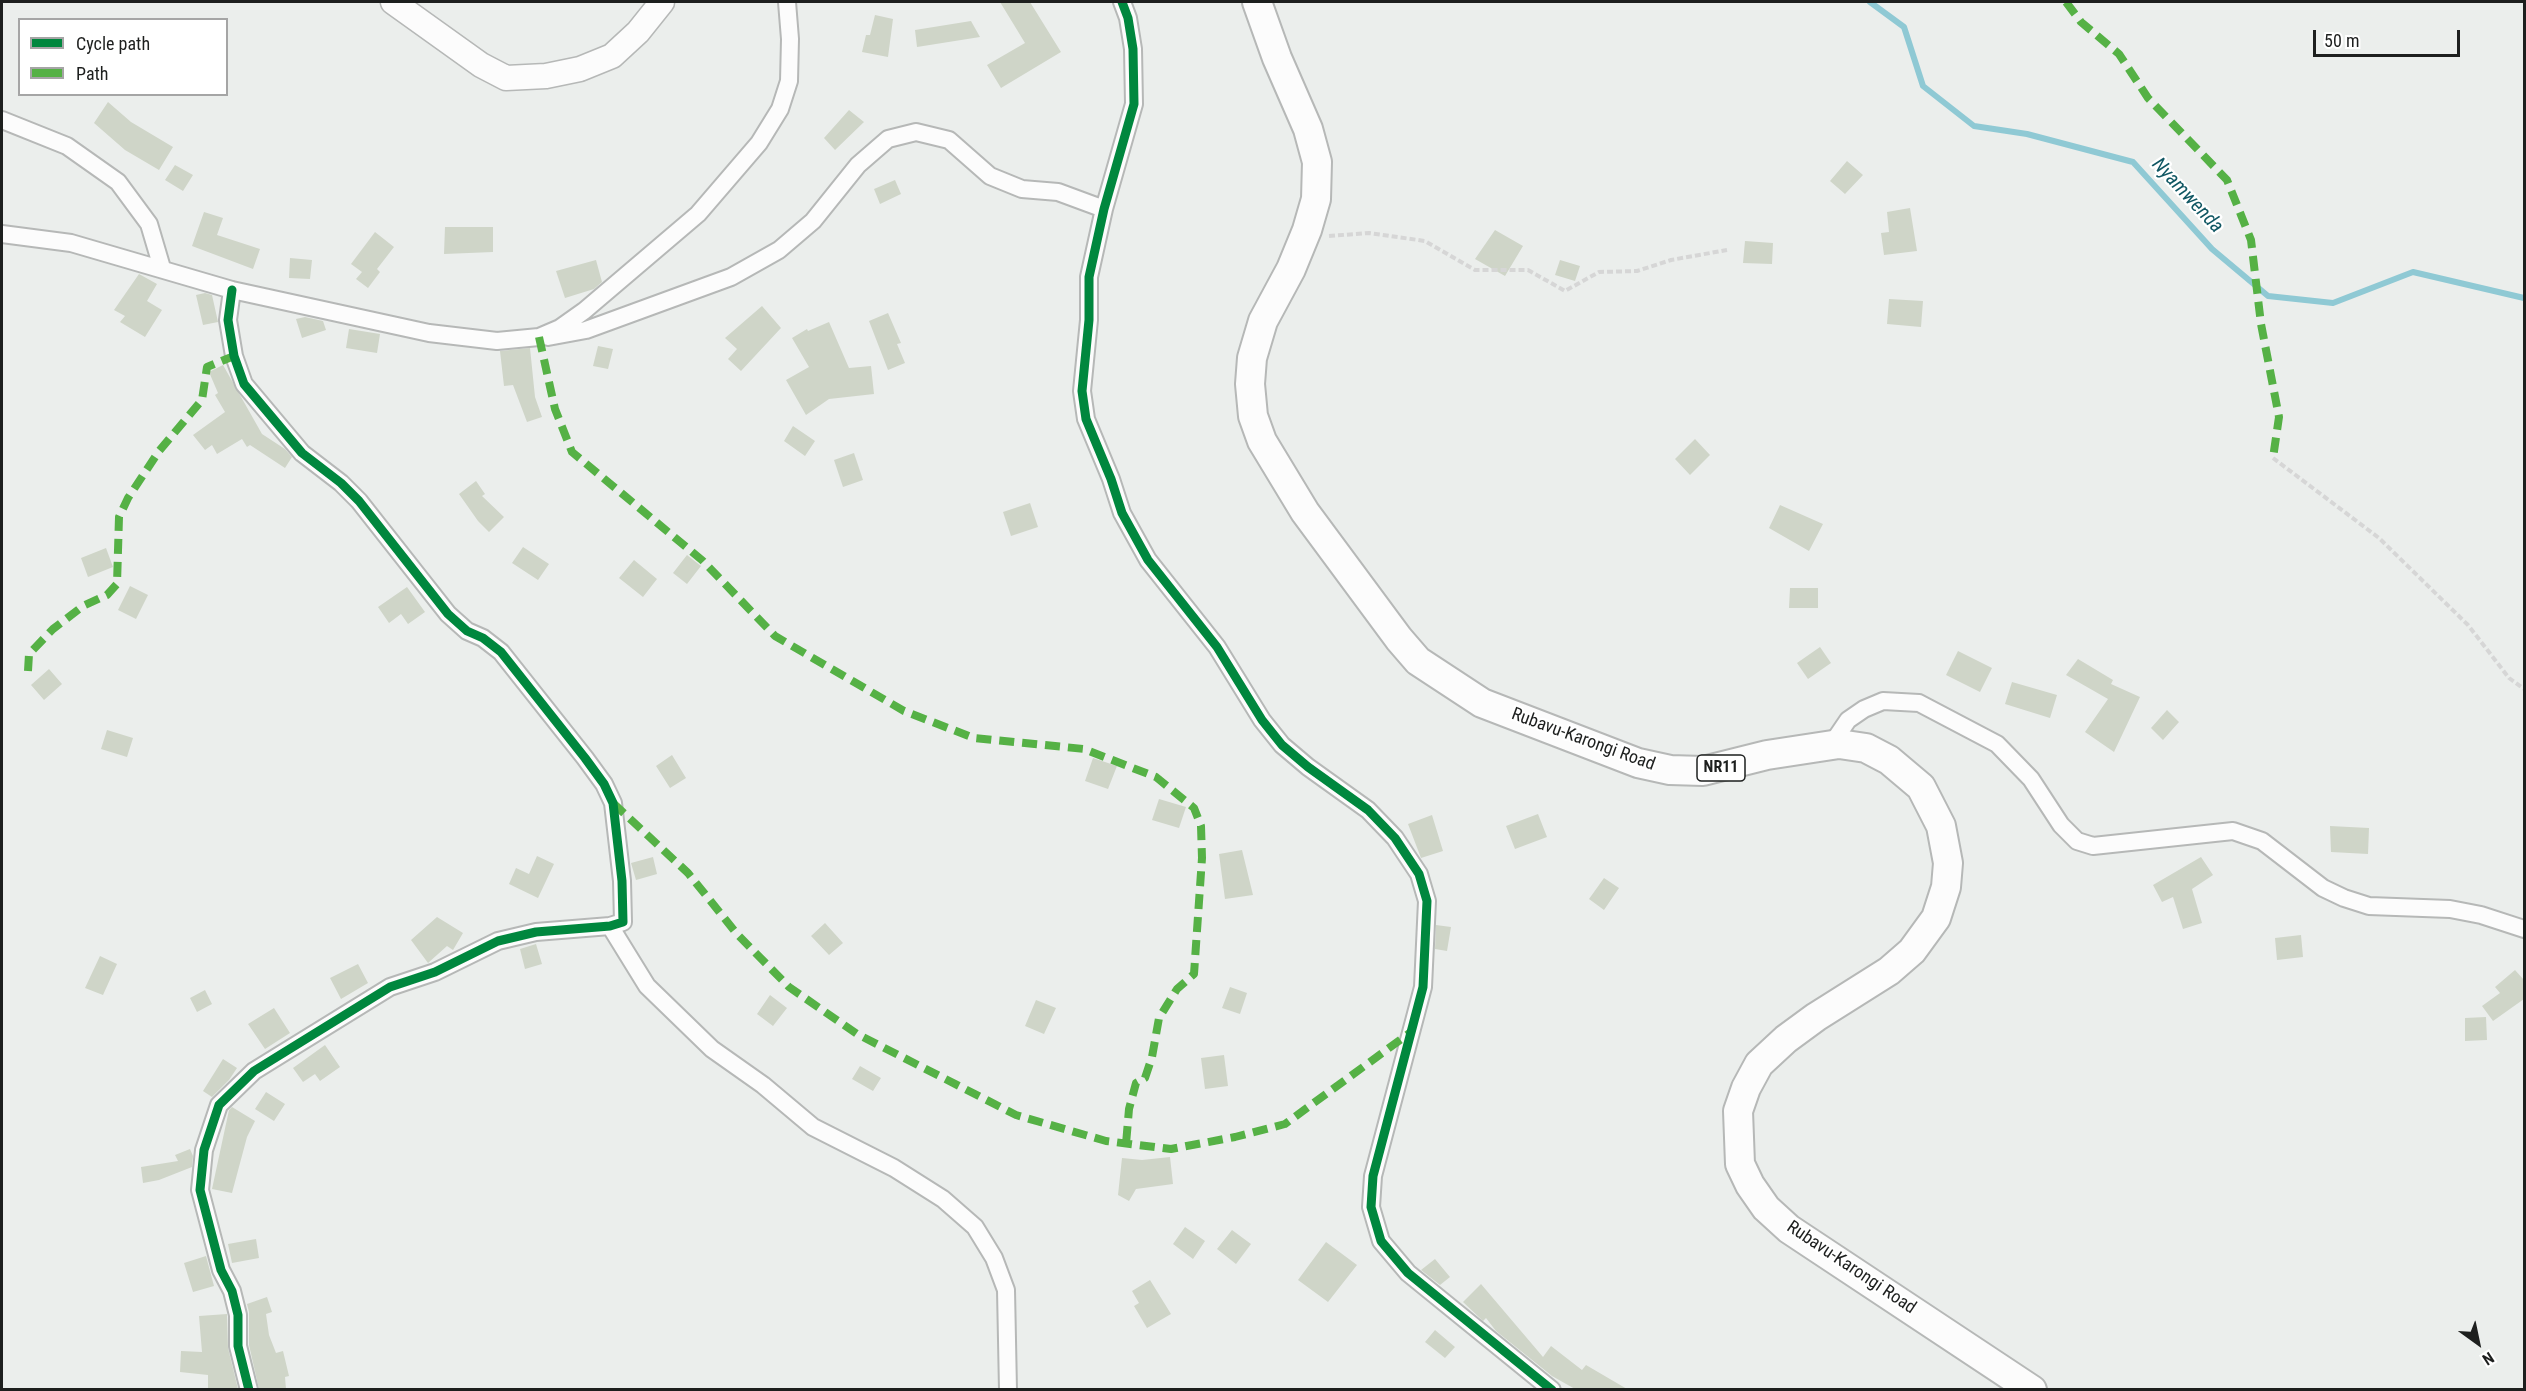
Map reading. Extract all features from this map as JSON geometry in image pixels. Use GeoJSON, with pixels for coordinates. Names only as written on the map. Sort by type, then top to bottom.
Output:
{"type":"FeatureCollection","features":[{"type":"Feature","properties":{"kind":"highway","name":"Rubavu-Karongi Road"},"geometry":{"type":"LineString","coordinates":[[1257,2],[1277,58],[1308,129],[1317,162],[1316,199],[1304,237],[1291,269],[1263,321],[1252,358],[1250,384],[1253,416],[1262,441],[1305,512],[1418,661],[1482,703],[1638,763],[1670,770],[1703,771],[1767,754],[1831,745],[1866,748],[1889,760],[1920,788],[1941,826],[1948,863],[1946,887],[1936,918],[1912,951],[1889,971],[1816,1017],[1786,1039],[1759,1064],[1746,1088],[1738,1111],[1740,1164],[1750,1185],[1766,1208],[1789,1229],[2032,1389]]}},
{"type":"Feature","properties":{"kind":"main road"},"geometry":{"type":"LineString","coordinates":[[393,2],[481,65],[506,78],[546,76],[580,69],[612,56],[638,32],[662,2]]}},
{"type":"Feature","properties":{"kind":"street"},"geometry":{"type":"LineString","coordinates":[[539,338],[560,328],[584,311],[698,214],[759,144],[780,109],[789,81],[790,39],[787,2]]}},
{"type":"Feature","properties":{"kind":"street"},"geometry":{"type":"LineString","coordinates":[[1122,2],[1128,18],[1133,49],[1134,104],[1104,209],[1089,277],[1089,320],[1082,391],[1093,439],[1111,479],[1122,513],[1149,560],[1217,647],[1262,720],[1282,745],[1368,810],[1395,838],[1419,874],[1427,901],[1423,987],[1373,1176],[1371,1207],[1381,1241],[1417,1281],[1552,1389]]}},
{"type":"Feature","properties":{"kind":"street"},"geometry":{"type":"LineString","coordinates":[[2,120],[67,146],[118,182],[149,224],[162,268]]}},
{"type":"Feature","properties":{"kind":"street"},"geometry":{"type":"LineString","coordinates":[[2,234],[71,243],[232,290],[429,333],[497,341],[566,336],[731,277],[779,250],[813,220],[858,165],[888,139],[916,132],[949,140],[990,176],[1022,189],[1058,192],[1104,209]]}},
{"type":"Feature","properties":{"kind":"street"},"geometry":{"type":"LineString","coordinates":[[232,290],[228,320],[234,356],[244,384],[264,412],[302,453],[341,483],[359,501],[448,614],[467,631],[483,638],[501,652],[604,784],[613,803],[617,824],[623,922],[610,926],[536,932],[498,941],[435,972],[390,987],[254,1071],[219,1105],[204,1150],[200,1190],[221,1270],[232,1291],[237,1315],[238,1346],[249,1389]]}},
{"type":"Feature","properties":{"kind":"street"},"geometry":{"type":"LineString","coordinates":[[1831,745],[1848,720],[1864,709],[1883,700],[1919,703],[1998,744],[2031,779],[2061,825],[2077,841],[2093,846],[2233,831],[2262,841],[2323,888],[2344,898],[2377,907],[2451,909],[2481,915],[2524,929]]}},
{"type":"Feature","properties":{"kind":"street"},"geometry":{"type":"LineString","coordinates":[[610,926],[647,986],[712,1049],[763,1085],[813,1127],[894,1168],[943,1198],[975,1227],[994,1258],[1006,1290],[1008,1389]]}},
{"type":"Feature","properties":{"kind":"path"},"geometry":{"type":"LineString","coordinates":[[1304,237],[1369,233],[1425,241],[1475,270],[1528,270],[1565,291],[1599,272],[1637,271],[1671,260],[1727,250]]}},
{"type":"Feature","properties":{"kind":"path"},"geometry":{"type":"LineString","coordinates":[[2274,458],[2379,538],[2468,626],[2510,678],[2524,689]]}},
{"type":"Feature","properties":{"kind":"building"},"geometry":{"type":"Polygon","coordinates":[[[1000,2],[1030,2],[1061,52],[1001,88],[987,65],[1025,43],[1000,2]]]}},
{"type":"Feature","properties":{"kind":"building"},"geometry":{"type":"Polygon","coordinates":[[[875,15],[893,19],[888,57],[862,52],[866,35],[870,35],[875,15]]]}},
{"type":"Feature","properties":{"kind":"building"},"geometry":{"type":"Polygon","coordinates":[[[971,21],[980,37],[917,47],[915,30],[971,21]]]}},
{"type":"Feature","properties":{"kind":"building"},"geometry":{"type":"Polygon","coordinates":[[[108,102],[131,122],[173,147],[159,170],[125,150],[94,123],[108,102]]]}},
{"type":"Feature","properties":{"kind":"building"},"geometry":{"type":"Polygon","coordinates":[[[849,110],[864,122],[835,150],[824,138],[849,110]]]}},
{"type":"Feature","properties":{"kind":"building"},"geometry":{"type":"Polygon","coordinates":[[[1847,161],[1863,175],[1845,194],[1830,181],[1847,161]]]}},
{"type":"Feature","properties":{"kind":"building"},"geometry":{"type":"Polygon","coordinates":[[[175,165],[193,175],[183,191],[165,180],[175,165]]]}},
{"type":"Feature","properties":{"kind":"building"},"geometry":{"type":"Polygon","coordinates":[[[895,180],[901,194],[880,204],[874,189],[895,180]]]}},
{"type":"Feature","properties":{"kind":"building"},"geometry":{"type":"Polygon","coordinates":[[[1910,208],[1917,251],[1884,255],[1881,233],[1889,232],[1887,212],[1910,208]]]}},
{"type":"Feature","properties":{"kind":"building"},"geometry":{"type":"Polygon","coordinates":[[[204,212],[223,218],[217,235],[260,249],[253,269],[192,246],[204,212]]]}},
{"type":"Feature","properties":{"kind":"building"},"geometry":{"type":"Polygon","coordinates":[[[445,227],[493,227],[493,252],[444,254],[445,227]]]}},
{"type":"Feature","properties":{"kind":"building"},"geometry":{"type":"Polygon","coordinates":[[[1495,230],[1523,246],[1505,276],[1475,259],[1495,230]]]}},
{"type":"Feature","properties":{"kind":"building"},"geometry":{"type":"Polygon","coordinates":[[[375,232],[394,247],[377,269],[380,272],[368,288],[356,279],[362,272],[351,264],[375,232]]]}},
{"type":"Feature","properties":{"kind":"building"},"geometry":{"type":"Polygon","coordinates":[[[1745,241],[1773,243],[1772,264],[1743,263],[1745,241]]]}},
{"type":"Feature","properties":{"kind":"building"},"geometry":{"type":"Polygon","coordinates":[[[290,258],[312,260],[310,279],[289,278],[290,258]]]}},
{"type":"Feature","properties":{"kind":"building"},"geometry":{"type":"Polygon","coordinates":[[[596,260],[602,282],[594,289],[565,298],[556,271],[596,260]]]}},
{"type":"Feature","properties":{"kind":"building"},"geometry":{"type":"Polygon","coordinates":[[[1560,260],[1580,266],[1575,281],[1555,275],[1560,260]]]}},
{"type":"Feature","properties":{"kind":"building"},"geometry":{"type":"Polygon","coordinates":[[[139,274],[157,284],[147,301],[162,310],[145,337],[120,322],[125,316],[114,310],[139,274]]]}},
{"type":"Feature","properties":{"kind":"building"},"geometry":{"type":"Polygon","coordinates":[[[205,293],[212,295],[218,322],[203,325],[196,295],[205,293]]]}},
{"type":"Feature","properties":{"kind":"building"},"geometry":{"type":"Polygon","coordinates":[[[1889,299],[1923,301],[1921,327],[1887,324],[1889,299]]]}},
{"type":"Feature","properties":{"kind":"building"},"geometry":{"type":"Polygon","coordinates":[[[762,306],[781,328],[741,371],[728,359],[737,349],[725,338],[762,306]]]}},
{"type":"Feature","properties":{"kind":"building"},"geometry":{"type":"Polygon","coordinates":[[[888,313],[901,343],[897,344],[905,363],[888,370],[869,321],[888,313]]]}},
{"type":"Feature","properties":{"kind":"building"},"geometry":{"type":"Polygon","coordinates":[[[305,317],[323,321],[326,330],[302,338],[296,319],[305,317]]]}},
{"type":"Feature","properties":{"kind":"building"},"geometry":{"type":"Polygon","coordinates":[[[829,322],[849,368],[871,366],[874,394],[829,399],[806,415],[786,380],[809,367],[792,338],[807,329],[808,331],[829,322]]]}},
{"type":"Feature","properties":{"kind":"building"},"geometry":{"type":"Polygon","coordinates":[[[349,329],[380,334],[377,353],[346,348],[349,329]]]}},
{"type":"Feature","properties":{"kind":"building"},"geometry":{"type":"Polygon","coordinates":[[[598,346],[613,349],[608,369],[593,366],[598,346]]]}},
{"type":"Feature","properties":{"kind":"building"},"geometry":{"type":"Polygon","coordinates":[[[530,348],[535,397],[542,417],[527,422],[513,385],[504,386],[500,351],[530,348]]]}},
{"type":"Feature","properties":{"kind":"building"},"geometry":{"type":"Polygon","coordinates":[[[223,365],[262,434],[285,449],[292,457],[285,468],[250,445],[247,447],[242,439],[217,454],[212,445],[205,450],[193,435],[225,412],[215,395],[218,393],[209,372],[223,365]]]}},
{"type":"Feature","properties":{"kind":"building"},"geometry":{"type":"Polygon","coordinates":[[[793,426],[815,441],[805,456],[784,441],[793,426]]]}},
{"type":"Feature","properties":{"kind":"building"},"geometry":{"type":"Polygon","coordinates":[[[1695,439],[1710,455],[1690,475],[1675,459],[1695,439]]]}},
{"type":"Feature","properties":{"kind":"building"},"geometry":{"type":"Polygon","coordinates":[[[854,453],[863,480],[843,487],[834,460],[854,453]]]}},
{"type":"Feature","properties":{"kind":"building"},"geometry":{"type":"Polygon","coordinates":[[[476,481],[485,494],[482,496],[504,517],[489,532],[478,521],[459,494],[476,481]]]}},
{"type":"Feature","properties":{"kind":"building"},"geometry":{"type":"Polygon","coordinates":[[[1030,503],[1038,527],[1011,536],[1003,512],[1030,503]]]}},
{"type":"Feature","properties":{"kind":"building"},"geometry":{"type":"Polygon","coordinates":[[[1780,505],[1823,524],[1809,551],[1769,528],[1780,505]]]}},
{"type":"Feature","properties":{"kind":"building"},"geometry":{"type":"Polygon","coordinates":[[[523,547],[549,564],[538,580],[512,563],[523,547]]]}},
{"type":"Feature","properties":{"kind":"building"},"geometry":{"type":"Polygon","coordinates":[[[106,548],[113,567],[88,577],[81,558],[106,548]]]}},
{"type":"Feature","properties":{"kind":"building"},"geometry":{"type":"Polygon","coordinates":[[[687,555],[701,566],[687,584],[673,573],[687,555]]]}},
{"type":"Feature","properties":{"kind":"building"},"geometry":{"type":"Polygon","coordinates":[[[634,560],[657,579],[643,597],[619,578],[634,560]]]}},
{"type":"Feature","properties":{"kind":"building"},"geometry":{"type":"Polygon","coordinates":[[[130,586],[148,595],[136,619],[118,610],[130,586]]]}},
{"type":"Feature","properties":{"kind":"building"},"geometry":{"type":"Polygon","coordinates":[[[407,587],[425,612],[408,624],[401,614],[389,623],[378,607],[407,587]]]}},
{"type":"Feature","properties":{"kind":"building"},"geometry":{"type":"Polygon","coordinates":[[[1790,588],[1818,588],[1818,608],[1789,608],[1790,588]]]}},
{"type":"Feature","properties":{"kind":"building"},"geometry":{"type":"Polygon","coordinates":[[[1820,647],[1831,663],[1808,679],[1797,663],[1820,647]]]}},
{"type":"Feature","properties":{"kind":"building"},"geometry":{"type":"Polygon","coordinates":[[[1958,651],[1992,668],[1980,692],[1946,675],[1958,651]]]}},
{"type":"Feature","properties":{"kind":"building"},"geometry":{"type":"Polygon","coordinates":[[[2078,659],[2113,680],[2111,684],[2140,697],[2114,752],[2085,732],[2108,699],[2066,675],[2078,659]]]}},
{"type":"Feature","properties":{"kind":"building"},"geometry":{"type":"Polygon","coordinates":[[[49,669],[62,684],[44,700],[31,685],[49,669]]]}},
{"type":"Feature","properties":{"kind":"building"},"geometry":{"type":"Polygon","coordinates":[[[2012,682],[2057,695],[2050,718],[2005,704],[2012,682]]]}},
{"type":"Feature","properties":{"kind":"building"},"geometry":{"type":"Polygon","coordinates":[[[2167,710],[2179,722],[2163,740],[2151,728],[2167,710]]]}},
{"type":"Feature","properties":{"kind":"building"},"geometry":{"type":"Polygon","coordinates":[[[107,730],[133,738],[127,757],[101,749],[107,730]]]}},
{"type":"Feature","properties":{"kind":"building"},"geometry":{"type":"Polygon","coordinates":[[[672,755],[686,778],[670,788],[656,766],[672,755]]]}},
{"type":"Feature","properties":{"kind":"building"},"geometry":{"type":"Polygon","coordinates":[[[1093,758],[1117,766],[1108,789],[1085,781],[1093,758]]]}},
{"type":"Feature","properties":{"kind":"building"},"geometry":{"type":"Polygon","coordinates":[[[1159,799],[1186,807],[1179,828],[1152,820],[1159,799]]]}},
{"type":"Feature","properties":{"kind":"building"},"geometry":{"type":"Polygon","coordinates":[[[1538,814],[1547,837],[1515,849],[1506,826],[1538,814]]]}},
{"type":"Feature","properties":{"kind":"building"},"geometry":{"type":"Polygon","coordinates":[[[1432,815],[1443,851],[1421,858],[1408,824],[1432,815]]]}},
{"type":"Feature","properties":{"kind":"building"},"geometry":{"type":"Polygon","coordinates":[[[2330,826],[2369,828],[2368,854],[2331,852],[2330,826]]]}},
{"type":"Feature","properties":{"kind":"building"},"geometry":{"type":"Polygon","coordinates":[[[1242,850],[1253,895],[1225,899],[1219,854],[1242,850]]]}},
{"type":"Feature","properties":{"kind":"building"},"geometry":{"type":"Polygon","coordinates":[[[537,856],[554,864],[538,898],[509,884],[516,868],[529,874],[537,856]]]}},
{"type":"Feature","properties":{"kind":"building"},"geometry":{"type":"Polygon","coordinates":[[[653,857],[657,874],[636,880],[631,863],[653,857]]]}},
{"type":"Feature","properties":{"kind":"building"},"geometry":{"type":"Polygon","coordinates":[[[2201,857],[2213,875],[2192,889],[2202,923],[2183,929],[2173,897],[2162,902],[2153,885],[2201,857]]]}},
{"type":"Feature","properties":{"kind":"building"},"geometry":{"type":"Polygon","coordinates":[[[1604,878],[1619,888],[1604,910],[1589,899],[1604,878]]]}},
{"type":"Feature","properties":{"kind":"building"},"geometry":{"type":"Polygon","coordinates":[[[437,917],[463,933],[453,950],[447,946],[428,963],[411,940],[437,917]]]}},
{"type":"Feature","properties":{"kind":"building"},"geometry":{"type":"Polygon","coordinates":[[[825,923],[843,943],[829,955],[811,936],[825,923]]]}},
{"type":"Feature","properties":{"kind":"building"},"geometry":{"type":"Polygon","coordinates":[[[1436,925],[1451,927],[1447,951],[1435,949],[1436,925]]]}},
{"type":"Feature","properties":{"kind":"building"},"geometry":{"type":"Polygon","coordinates":[[[2301,935],[2303,957],[2277,960],[2275,938],[2301,935]]]}},
{"type":"Feature","properties":{"kind":"building"},"geometry":{"type":"Polygon","coordinates":[[[536,944],[542,964],[525,969],[520,949],[536,944]]]}},
{"type":"Feature","properties":{"kind":"building"},"geometry":{"type":"Polygon","coordinates":[[[100,956],[117,964],[103,995],[85,988],[100,956]]]}},
{"type":"Feature","properties":{"kind":"building"},"geometry":{"type":"Polygon","coordinates":[[[358,964],[368,983],[341,999],[330,978],[358,964]]]}},
{"type":"Feature","properties":{"kind":"building"},"geometry":{"type":"Polygon","coordinates":[[[2515,970],[2524,980],[2524,999],[2493,1021],[2482,1006],[2500,993],[2495,987],[2515,970]]]}},
{"type":"Feature","properties":{"kind":"building"},"geometry":{"type":"Polygon","coordinates":[[[1230,987],[1247,993],[1240,1014],[1222,1008],[1230,987]]]}},
{"type":"Feature","properties":{"kind":"building"},"geometry":{"type":"Polygon","coordinates":[[[205,990],[212,1004],[197,1012],[190,998],[205,990]]]}},
{"type":"Feature","properties":{"kind":"building"},"geometry":{"type":"Polygon","coordinates":[[[770,995],[787,1008],[773,1026],[757,1014],[770,995]]]}},
{"type":"Feature","properties":{"kind":"building"},"geometry":{"type":"Polygon","coordinates":[[[1036,1000],[1056,1008],[1044,1034],[1025,1026],[1036,1000]]]}},
{"type":"Feature","properties":{"kind":"building"},"geometry":{"type":"Polygon","coordinates":[[[274,1008],[290,1033],[265,1049],[248,1024],[274,1008]]]}},
{"type":"Feature","properties":{"kind":"building"},"geometry":{"type":"Polygon","coordinates":[[[2486,1017],[2487,1040],[2465,1041],[2465,1018],[2486,1017]]]}},
{"type":"Feature","properties":{"kind":"building"},"geometry":{"type":"Polygon","coordinates":[[[325,1045],[340,1067],[320,1081],[315,1074],[303,1082],[293,1068],[325,1045]]]}},
{"type":"Feature","properties":{"kind":"building"},"geometry":{"type":"Polygon","coordinates":[[[1224,1055],[1228,1086],[1205,1089],[1201,1058],[1224,1055]]]}},
{"type":"Feature","properties":{"kind":"building"},"geometry":{"type":"Polygon","coordinates":[[[223,1059],[237,1068],[212,1097],[203,1091],[223,1059]]]}},
{"type":"Feature","properties":{"kind":"building"},"geometry":{"type":"Polygon","coordinates":[[[860,1066],[881,1078],[873,1091],[852,1079],[860,1066]]]}},
{"type":"Feature","properties":{"kind":"building"},"geometry":{"type":"Polygon","coordinates":[[[266,1092],[285,1104],[274,1121],[255,1109],[266,1092]]]}},
{"type":"Feature","properties":{"kind":"building"},"geometry":{"type":"Polygon","coordinates":[[[232,1107],[255,1121],[247,1137],[232,1193],[212,1189],[229,1110],[232,1107]]]}},
{"type":"Feature","properties":{"kind":"building"},"geometry":{"type":"Polygon","coordinates":[[[190,1149],[193,1156],[192,1167],[159,1180],[143,1183],[141,1167],[178,1161],[175,1155],[190,1149]]]}},
{"type":"Feature","properties":{"kind":"building"},"geometry":{"type":"Polygon","coordinates":[[[1170,1157],[1173,1184],[1136,1189],[1129,1201],[1118,1195],[1122,1158],[1142,1160],[1170,1157]]]}},
{"type":"Feature","properties":{"kind":"building"},"geometry":{"type":"Polygon","coordinates":[[[1185,1227],[1205,1241],[1193,1259],[1173,1244],[1185,1227]]]}},
{"type":"Feature","properties":{"kind":"building"},"geometry":{"type":"Polygon","coordinates":[[[1232,1230],[1251,1244],[1236,1264],[1217,1249],[1232,1230]]]}},
{"type":"Feature","properties":{"kind":"building"},"geometry":{"type":"Polygon","coordinates":[[[256,1239],[259,1258],[232,1263],[228,1244],[256,1239]]]}},
{"type":"Feature","properties":{"kind":"building"},"geometry":{"type":"Polygon","coordinates":[[[1326,1242],[1357,1265],[1328,1302],[1298,1280],[1326,1242]]]}},
{"type":"Feature","properties":{"kind":"building"},"geometry":{"type":"Polygon","coordinates":[[[206,1256],[214,1286],[193,1292],[184,1263],[206,1256]]]}},
{"type":"Feature","properties":{"kind":"building"},"geometry":{"type":"Polygon","coordinates":[[[1435,1259],[1450,1277],[1440,1285],[1421,1270],[1435,1259]]]}},
{"type":"Feature","properties":{"kind":"building"},"geometry":{"type":"Polygon","coordinates":[[[1150,1280],[1171,1314],[1147,1328],[1134,1306],[1139,1303],[1132,1291],[1150,1280]]]}},
{"type":"Feature","properties":{"kind":"building"},"geometry":{"type":"Polygon","coordinates":[[[1481,1284],[1543,1357],[1551,1346],[1582,1370],[1586,1365],[1627,1389],[1575,1389],[1552,1376],[1496,1331],[1486,1318],[1483,1321],[1463,1302],[1481,1284]]]}},
{"type":"Feature","properties":{"kind":"building"},"geometry":{"type":"Polygon","coordinates":[[[267,1297],[272,1312],[266,1314],[269,1335],[276,1353],[283,1351],[289,1376],[285,1377],[286,1389],[259,1389],[249,1345],[247,1304],[267,1297]]]}},
{"type":"Feature","properties":{"kind":"building"},"geometry":{"type":"Polygon","coordinates":[[[227,1314],[228,1348],[238,1389],[208,1389],[208,1375],[180,1372],[181,1351],[202,1352],[199,1316],[227,1314]]]}},
{"type":"Feature","properties":{"kind":"building"},"geometry":{"type":"Polygon","coordinates":[[[1435,1330],[1455,1347],[1445,1358],[1425,1342],[1435,1330]]]}},
{"type":"Feature","properties":{"kind":"waterway","name":"Nyamwenda"},"geometry":{"type":"LineString","coordinates":[[1870,2],[1904,27],[1923,86],[1974,126],[2027,134],[2133,162],[2212,249],[2268,296],[2333,303],[2413,272],[2524,298]]}},
{"type":"Feature","properties":{"kind":"marked path"},"geometry":{"type":"LineString","coordinates":[[2066,2],[2081,22],[2119,54],[2148,98],[2227,180],[2251,240],[2261,324],[2279,417],[2273,458]]}},
{"type":"Feature","properties":{"kind":"marked path"},"geometry":{"type":"LineString","coordinates":[[539,337],[555,409],[572,452],[703,561],[775,636],[904,711],[974,738],[1084,749],[1156,777],[1194,808],[1201,826],[1202,858],[1194,974],[1177,989],[1159,1018],[1152,1057],[1145,1078],[1136,1083],[1129,1109],[1126,1144]]}},
{"type":"Feature","properties":{"kind":"marked path"},"geometry":{"type":"LineString","coordinates":[[28,671],[29,654],[53,629],[83,606],[107,595],[117,584],[119,517],[128,498],[159,451],[202,400],[207,367],[234,356]]}},
{"type":"Feature","properties":{"kind":"marked path"},"geometry":{"type":"LineString","coordinates":[[613,803],[688,873],[737,934],[789,987],[857,1034],[1016,1115],[1106,1141],[1171,1149],[1235,1137],[1285,1124],[1411,1032]]}},
{"type":"Feature","properties":{"kind":"cycle path"},"geometry":{"type":"LineString","coordinates":[[1122,2],[1128,18],[1133,49],[1134,104],[1104,209],[1089,277],[1089,320],[1082,391],[1086,419],[1111,479],[1122,513],[1148,560],[1217,647],[1262,720],[1282,745],[1308,767],[1368,810],[1395,838],[1419,874],[1427,901],[1423,987],[1373,1176],[1371,1207],[1381,1241],[1408,1273],[1552,1390]]}},
{"type":"Feature","properties":{"kind":"cycle path"},"geometry":{"type":"LineString","coordinates":[[232,290],[228,320],[234,356],[244,384],[302,453],[341,483],[359,501],[448,614],[467,631],[483,638],[501,652],[604,784],[613,803],[622,881],[623,922],[610,926],[536,932],[498,941],[435,972],[390,987],[254,1071],[219,1105],[204,1150],[200,1190],[221,1270],[232,1291],[238,1315],[238,1346],[249,1390]]}}]}
